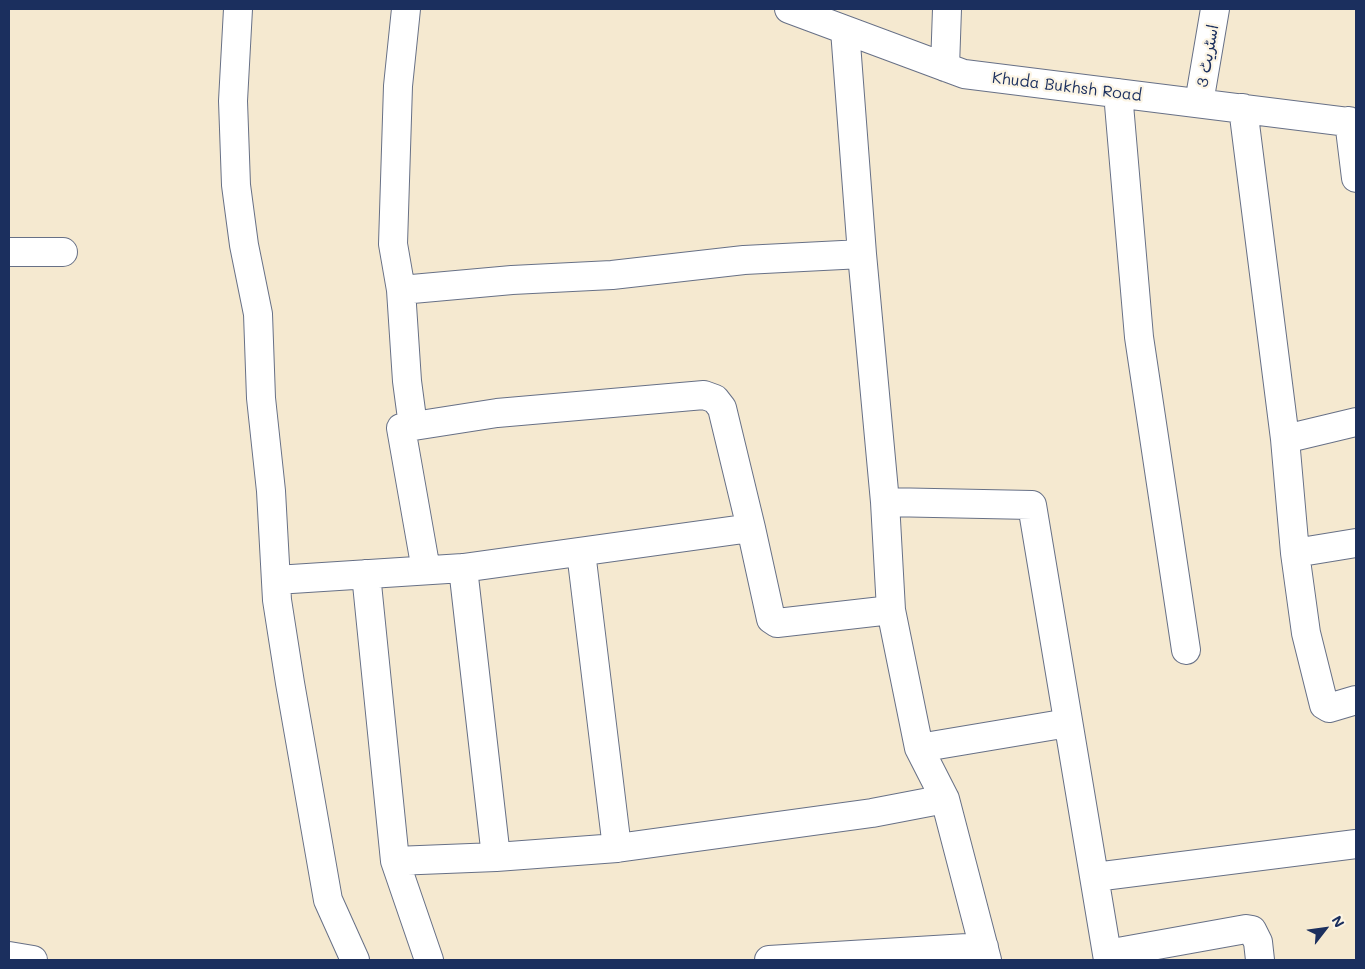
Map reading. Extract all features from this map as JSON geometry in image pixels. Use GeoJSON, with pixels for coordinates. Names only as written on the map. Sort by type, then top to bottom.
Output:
{"type":"FeatureCollection","features":[{"type":"Feature","properties":{"kind":"street"},"geometry":{"type":"LineString","coordinates":[[238,9],[233,100],[236,185],[244,245],[258,314],[261,398],[270,491],[277,600],[328,900],[355,960]]}},
{"type":"Feature","properties":{"kind":"street"},"geometry":{"type":"LineString","coordinates":[[406,9],[398,86],[393,244],[401,290],[407,381],[413,426]]}},
{"type":"Feature","properties":{"kind":"street","name":"Khuda Bukhsh Road"},"geometry":{"type":"LineString","coordinates":[[789,9],[964,74],[1352,122]]}},
{"type":"Feature","properties":{"kind":"street"},"geometry":{"type":"LineString","coordinates":[[945,67],[947,9]]}},
{"type":"Feature","properties":{"kind":"street","name":"اسٹریٹ 3"},"geometry":{"type":"LineString","coordinates":[[1200,103],[1216,9]]}},
{"type":"Feature","properties":{"kind":"street"},"geometry":{"type":"LineString","coordinates":[[769,960],[986,953],[944,799],[919,748],[891,610],[885,502],[862,254],[845,30]]}},
{"type":"Feature","properties":{"kind":"street"},"geometry":{"type":"LineString","coordinates":[[1118,93],[1140,337],[1186,650]]}},
{"type":"Feature","properties":{"kind":"street"},"geometry":{"type":"LineString","coordinates":[[1243,108],[1285,439],[1306,633],[1324,705],[1329,708],[1356,700]]}},
{"type":"Feature","properties":{"kind":"street"},"geometry":{"type":"LineString","coordinates":[[1352,122],[1356,178]]}},
{"type":"Feature","properties":{"kind":"street"},"geometry":{"type":"LineString","coordinates":[[9,252],[64,252]]}},
{"type":"Feature","properties":{"kind":"street"},"geometry":{"type":"LineString","coordinates":[[401,290],[512,280],[612,275],[744,260],[862,254]]}},
{"type":"Feature","properties":{"kind":"street"},"geometry":{"type":"LineString","coordinates":[[426,570],[401,428],[497,413],[704,394],[715,399],[722,408],[771,618],[777,623],[891,610]]}},
{"type":"Feature","properties":{"kind":"street"},"geometry":{"type":"LineString","coordinates":[[1285,439],[1356,422]]}},
{"type":"Feature","properties":{"kind":"street"},"geometry":{"type":"LineString","coordinates":[[885,502],[1032,505],[1107,957],[1246,929],[1252,930],[1258,942],[1260,960]]}},
{"type":"Feature","properties":{"kind":"street"},"geometry":{"type":"LineString","coordinates":[[276,580],[463,568],[751,528]]}},
{"type":"Feature","properties":{"kind":"street"},"geometry":{"type":"LineString","coordinates":[[1296,553],[1356,543]]}},
{"type":"Feature","properties":{"kind":"street"},"geometry":{"type":"LineString","coordinates":[[581,552],[616,848]]}},
{"type":"Feature","properties":{"kind":"street"},"geometry":{"type":"LineString","coordinates":[[463,568],[496,857]]}},
{"type":"Feature","properties":{"kind":"street"},"geometry":{"type":"LineString","coordinates":[[366,574],[395,861],[428,960]]}},
{"type":"Feature","properties":{"kind":"street"},"geometry":{"type":"LineString","coordinates":[[919,748],[1068,723]]}},
{"type":"Feature","properties":{"kind":"street"},"geometry":{"type":"LineString","coordinates":[[395,861],[496,857],[616,848],[872,813],[944,799]]}},
{"type":"Feature","properties":{"kind":"street"},"geometry":{"type":"LineString","coordinates":[[1095,877],[1356,844]]}},
{"type":"Feature","properties":{"kind":"street"},"geometry":{"type":"LineString","coordinates":[[9,956],[33,960]]}}]}
